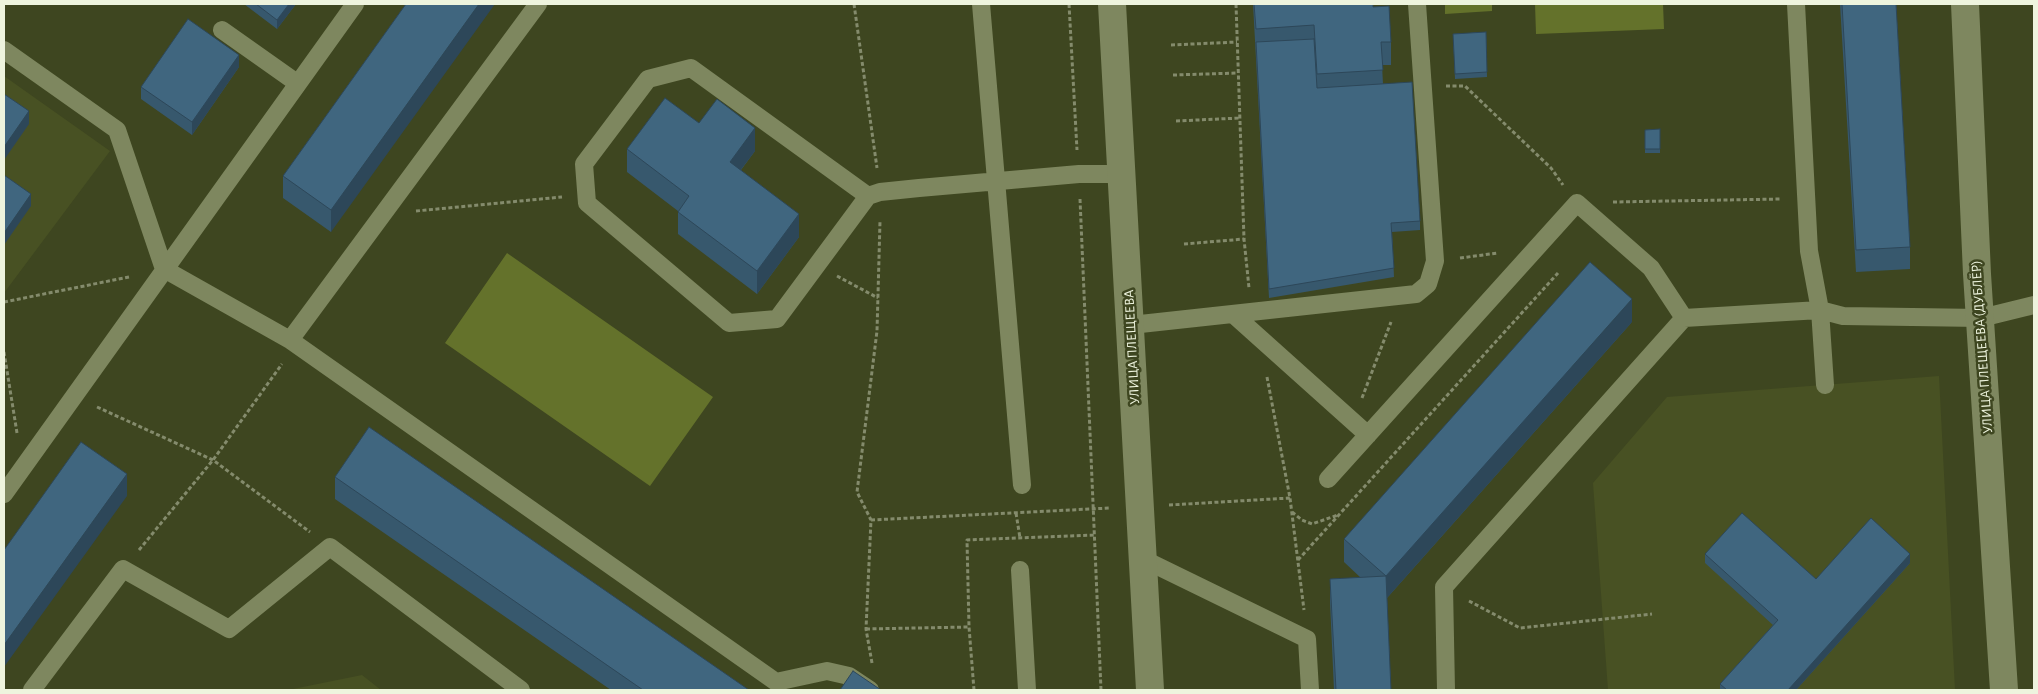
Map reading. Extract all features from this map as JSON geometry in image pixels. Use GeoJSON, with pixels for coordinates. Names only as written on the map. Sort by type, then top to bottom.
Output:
{"type":"FeatureCollection","features":[{"type":"Feature","properties":{"kind":"main road","name":"УЛИЦА ПЛЕЩЕЕВА"},"geometry":{"type":"LineString","coordinates":[[1112,4],[1150,690]]}},
{"type":"Feature","properties":{"kind":"main road","name":"УЛИЦА ПЛЕЩЕЕВА (ДУБЛЁР)"},"geometry":{"type":"LineString","coordinates":[[1965,4],[1977,274],[2004,690]]}},
{"type":"Feature","properties":{"kind":"lane"},"geometry":{"type":"LineString","coordinates":[[4,494],[354,4]]}},
{"type":"Feature","properties":{"kind":"lane"},"geometry":{"type":"LineString","coordinates":[[290,340],[538,4]]}},
{"type":"Feature","properties":{"kind":"lane"},"geometry":{"type":"LineString","coordinates":[[981,4],[1022,485]]}},
{"type":"Feature","properties":{"kind":"lane"},"geometry":{"type":"LineString","coordinates":[[1131,325],[1416,294],[1428,284],[1435,261],[1417,4]]}},
{"type":"Feature","properties":{"kind":"lane"},"geometry":{"type":"LineString","coordinates":[[1796,4],[1809,251],[1820,310],[1825,384]]}},
{"type":"Feature","properties":{"kind":"lane"},"geometry":{"type":"LineString","coordinates":[[222,30],[297,83]]}},
{"type":"Feature","properties":{"kind":"lane"},"geometry":{"type":"LineString","coordinates":[[4,50],[117,130],[164,270],[290,340],[776,682],[827,671],[849,676],[870,690]]}},
{"type":"Feature","properties":{"kind":"lane"},"geometry":{"type":"LineString","coordinates":[[874,194],[776,319],[728,324],[587,203],[584,164],[648,79],[691,68],[874,194],[1078,174],[1121,174]]}},
{"type":"Feature","properties":{"kind":"lane"},"geometry":{"type":"LineString","coordinates":[[1328,479],[1577,203],[1651,268],[1684,318]]}},
{"type":"Feature","properties":{"kind":"lane"},"geometry":{"type":"LineString","coordinates":[[1446,690],[1444,587],[1684,318],[1820,310],[1843,316],[1981,318],[2034,305]]}},
{"type":"Feature","properties":{"kind":"lane"},"geometry":{"type":"LineString","coordinates":[[1233,314],[1368,435]]}},
{"type":"Feature","properties":{"kind":"lane"},"geometry":{"type":"LineString","coordinates":[[32,690],[123,569],[229,629],[330,547],[521,690]]}},
{"type":"Feature","properties":{"kind":"lane"},"geometry":{"type":"LineString","coordinates":[[1143,559],[1307,639],[1310,690]]}},
{"type":"Feature","properties":{"kind":"lane"},"geometry":{"type":"LineString","coordinates":[[1020,570],[1027,690]]}},
{"type":"Feature","properties":{"kind":"path"},"geometry":{"type":"LineString","coordinates":[[854,4],[874,194],[878,298],[877,331],[857,492],[871,520],[866,629],[873,664]]}},
{"type":"Feature","properties":{"kind":"path"},"geometry":{"type":"LineString","coordinates":[[1069,4],[1101,690]]}},
{"type":"Feature","properties":{"kind":"path"},"geometry":{"type":"LineString","coordinates":[[1236,4],[1244,239],[1252,312]]}},
{"type":"Feature","properties":{"kind":"path"},"geometry":{"type":"LineString","coordinates":[[1171,45],[1237,42]]}},
{"type":"Feature","properties":{"kind":"path"},"geometry":{"type":"LineString","coordinates":[[1173,75],[1238,73]]}},
{"type":"Feature","properties":{"kind":"path"},"geometry":{"type":"LineString","coordinates":[[1423,86],[1465,86],[1551,168],[1577,203]]}},
{"type":"Feature","properties":{"kind":"path"},"geometry":{"type":"LineString","coordinates":[[1176,121],[1240,118]]}},
{"type":"Feature","properties":{"kind":"path"},"geometry":{"type":"LineString","coordinates":[[383,214],[586,195]]}},
{"type":"Feature","properties":{"kind":"path"},"geometry":{"type":"LineString","coordinates":[[1607,202],[1806,198]]}},
{"type":"Feature","properties":{"kind":"path"},"geometry":{"type":"LineString","coordinates":[[1184,244],[1244,239]]}},
{"type":"Feature","properties":{"kind":"path"},"geometry":{"type":"LineString","coordinates":[[1435,261],[1536,248]]}},
{"type":"Feature","properties":{"kind":"path"},"geometry":{"type":"LineString","coordinates":[[817,265],[878,298]]}},
{"type":"Feature","properties":{"kind":"path"},"geometry":{"type":"LineString","coordinates":[[4,302],[164,270]]}},
{"type":"Feature","properties":{"kind":"path"},"geometry":{"type":"LineString","coordinates":[[1298,560],[1558,273]]}},
{"type":"Feature","properties":{"kind":"path"},"geometry":{"type":"LineString","coordinates":[[1353,422],[1401,296]]}},
{"type":"Feature","properties":{"kind":"path"},"geometry":{"type":"LineString","coordinates":[[1259,337],[1290,498],[1307,639]]}},
{"type":"Feature","properties":{"kind":"path"},"geometry":{"type":"LineString","coordinates":[[123,569],[213,460],[282,364],[290,340]]}},
{"type":"Feature","properties":{"kind":"path"},"geometry":{"type":"LineString","coordinates":[[4,352],[23,467]]}},
{"type":"Feature","properties":{"kind":"path"},"geometry":{"type":"LineString","coordinates":[[74,396],[213,460],[330,547]]}},
{"type":"Feature","properties":{"kind":"path"},"geometry":{"type":"LineString","coordinates":[[871,520],[1290,498]]}},
{"type":"Feature","properties":{"kind":"path"},"geometry":{"type":"LineString","coordinates":[[1292,512],[1302,520],[1312,524],[1339,514]]}},
{"type":"Feature","properties":{"kind":"path"},"geometry":{"type":"LineString","coordinates":[[1016,513],[1020,538]]}},
{"type":"Feature","properties":{"kind":"path"},"geometry":{"type":"LineString","coordinates":[[974,690],[969,627],[967,540],[1094,535]]}},
{"type":"Feature","properties":{"kind":"path"},"geometry":{"type":"LineString","coordinates":[[1444,587],[1520,628],[1652,614]]}},
{"type":"Feature","properties":{"kind":"path"},"geometry":{"type":"LineString","coordinates":[[866,629],[969,627]]}},
{"type":"Feature","properties":{"kind":"shaded area"},"geometry":{"type":"Polygon","coordinates":[[[1445,4],[1492,4],[1492,11],[1445,14],[1445,4]]]}},
{"type":"Feature","properties":{"kind":"shaded area"},"geometry":{"type":"Polygon","coordinates":[[[1535,4],[1663,4],[1664,29],[1536,34],[1535,4]]]}},
{"type":"Feature","properties":{"kind":"shaded area"},"geometry":{"type":"Polygon","coordinates":[[[4,76],[110,151],[4,293],[4,76]]]}},
{"type":"Feature","properties":{"kind":"shaded area"},"geometry":{"type":"Polygon","coordinates":[[[507,253],[713,397],[650,486],[445,343],[507,253]]]}},
{"type":"Feature","properties":{"kind":"shaded area"},"geometry":{"type":"Polygon","coordinates":[[[1939,376],[1955,690],[1608,690],[1593,483],[1667,397],[1939,376]]]}},
{"type":"Feature","properties":{"kind":"shaded area"},"geometry":{"type":"Polygon","coordinates":[[[362,675],[381,690],[288,690],[362,675]]]}},
{"type":"Feature","properties":{"kind":"building"},"geometry":{"type":"Polygon","coordinates":[[[256,4],[289,4],[277,20],[256,4]]]}},
{"type":"Feature","properties":{"kind":"building"},"geometry":{"type":"Polygon","coordinates":[[[406,4],[479,4],[331,210],[283,176],[406,4]]]}},
{"type":"Feature","properties":{"kind":"building"},"geometry":{"type":"Polygon","coordinates":[[[1254,4],[1373,4],[1373,7],[1389,6],[1391,42],[1381,42],[1383,70],[1317,74],[1314,25],[1256,29],[1254,4]]]}},
{"type":"Feature","properties":{"kind":"building"},"geometry":{"type":"Polygon","coordinates":[[[1842,4],[1896,4],[1910,247],[1856,250],[1842,4]]]}},
{"type":"Feature","properties":{"kind":"building"},"geometry":{"type":"Polygon","coordinates":[[[188,19],[239,55],[192,122],[141,87],[188,19]]]}},
{"type":"Feature","properties":{"kind":"building"},"geometry":{"type":"Polygon","coordinates":[[[1486,32],[1487,72],[1455,74],[1453,34],[1486,32]]]}},
{"type":"Feature","properties":{"kind":"building"},"geometry":{"type":"Polygon","coordinates":[[[1314,39],[1317,88],[1412,82],[1420,221],[1391,223],[1394,268],[1269,289],[1256,42],[1314,39]]]}},
{"type":"Feature","properties":{"kind":"building"},"geometry":{"type":"Polygon","coordinates":[[[4,94],[29,111],[4,147],[4,94]]]}},
{"type":"Feature","properties":{"kind":"building"},"geometry":{"type":"Polygon","coordinates":[[[665,98],[699,123],[717,99],[755,128],[730,162],[799,214],[757,271],[678,212],[689,196],[627,149],[665,98]]]}},
{"type":"Feature","properties":{"kind":"building"},"geometry":{"type":"Polygon","coordinates":[[[1660,129],[1660,149],[1645,149],[1645,130],[1660,129]]]}},
{"type":"Feature","properties":{"kind":"building"},"geometry":{"type":"Polygon","coordinates":[[[4,175],[31,194],[4,233],[4,175]]]}},
{"type":"Feature","properties":{"kind":"building"},"geometry":{"type":"Polygon","coordinates":[[[1590,262],[1632,299],[1386,576],[1344,539],[1590,262]]]}},
{"type":"Feature","properties":{"kind":"building"},"geometry":{"type":"Polygon","coordinates":[[[369,427],[749,690],[643,690],[335,477],[369,427]]]}},
{"type":"Feature","properties":{"kind":"building"},"geometry":{"type":"Polygon","coordinates":[[[81,442],[127,474],[4,645],[4,550],[81,442]]]}},
{"type":"Feature","properties":{"kind":"building"},"geometry":{"type":"Polygon","coordinates":[[[1742,513],[1816,579],[1871,518],[1910,554],[1788,690],[1727,690],[1720,684],[1778,620],[1705,554],[1742,513]]]}},
{"type":"Feature","properties":{"kind":"building"},"geometry":{"type":"Polygon","coordinates":[[[1386,576],[1391,690],[1336,690],[1330,579],[1386,576]]]}},
{"type":"Feature","properties":{"kind":"building"},"geometry":{"type":"Polygon","coordinates":[[[853,671],[881,690],[840,690],[853,671]]]}}]}
